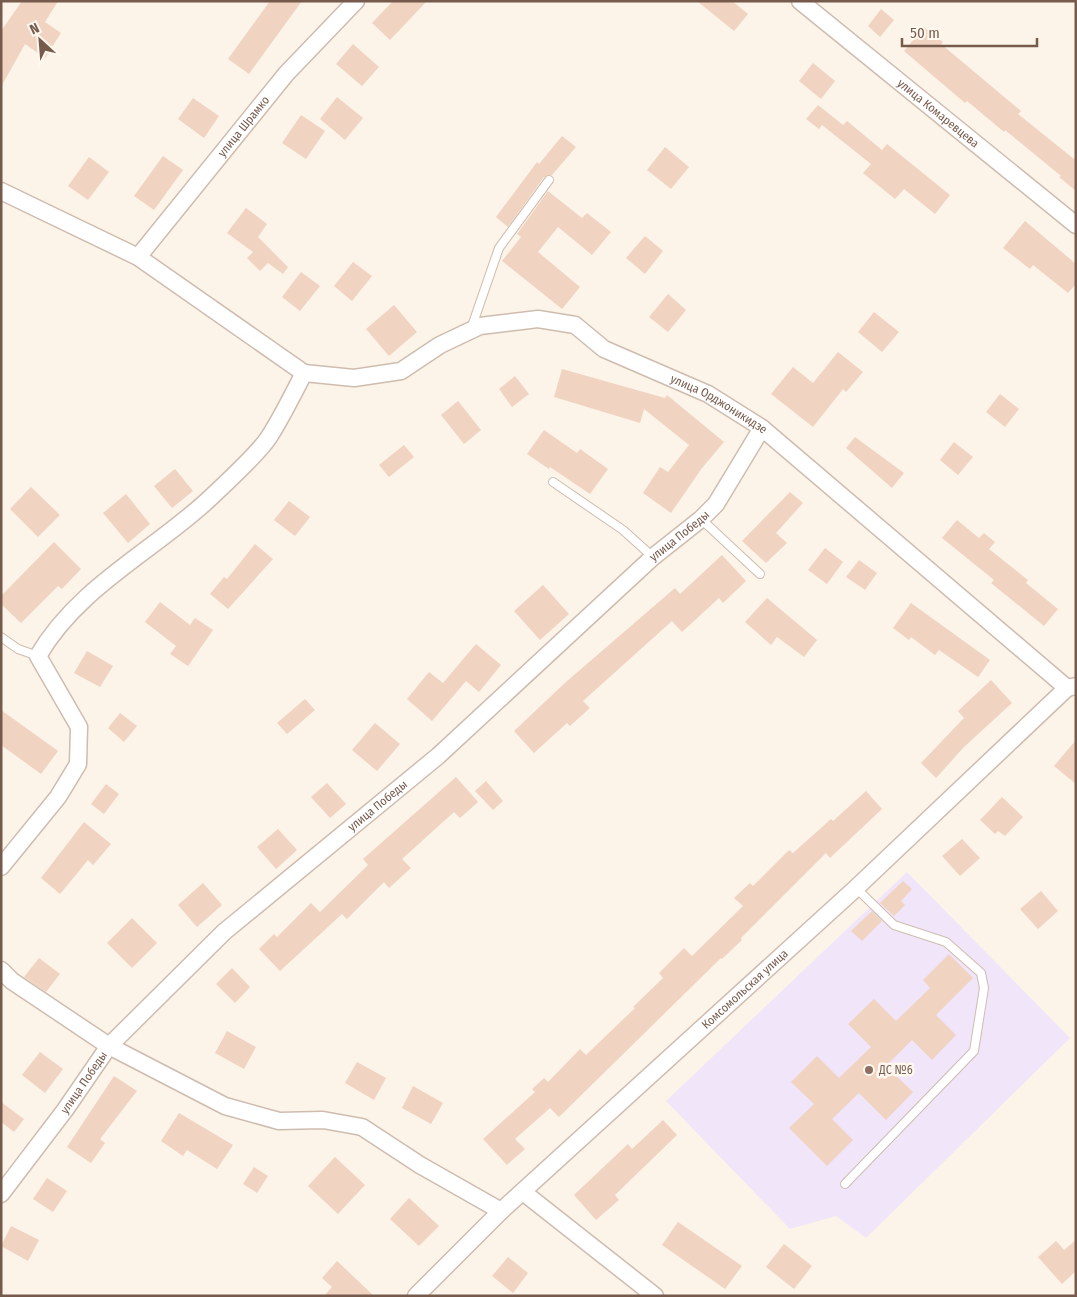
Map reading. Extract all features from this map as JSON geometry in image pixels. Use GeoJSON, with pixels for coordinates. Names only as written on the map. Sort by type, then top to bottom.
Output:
{"type":"FeatureCollection","features":[{"type":"Feature","properties":{"kind":"street","name":"улица Шрамко"},"geometry":{"type":"LineString","coordinates":[[138,258],[286,74],[356,1]]}},
{"type":"Feature","properties":{"kind":"street","name":"улица Комаревцева"},"geometry":{"type":"LineString","coordinates":[[800,1],[1076,226]]}},
{"type":"Feature","properties":{"kind":"street"},"geometry":{"type":"LineString","coordinates":[[1,191],[138,258],[304,373],[268,439],[208,500],[111,577],[59,624],[38,656],[79,726],[78,764],[58,797],[1,866]]}},
{"type":"Feature","properties":{"kind":"street","name":"улица Орджоникидзе"},"geometry":{"type":"LineString","coordinates":[[304,373],[354,378],[401,371],[440,345],[480,326],[538,319],[575,325],[604,349],[708,394],[762,428],[1071,687]]}},
{"type":"Feature","properties":{"kind":"street","name":"улица Победы"},"geometry":{"type":"LineString","coordinates":[[1,1194],[65,1110],[109,1046],[224,932],[438,756],[653,557],[701,519],[716,504],[762,428]]}},
{"type":"Feature","properties":{"kind":"street","name":"Комсомольская улица"},"geometry":{"type":"LineString","coordinates":[[416,1296],[501,1211],[856,888],[1071,687]]}},
{"type":"Feature","properties":{"kind":"street"},"geometry":{"type":"LineString","coordinates":[[1,970],[12,981],[109,1046],[225,1106],[279,1121],[323,1120],[362,1127],[420,1165],[501,1211]]}},
{"type":"Feature","properties":{"kind":"street"},"geometry":{"type":"LineString","coordinates":[[523,1192],[655,1296]]}},
{"type":"Feature","properties":{"kind":"lane"},"geometry":{"type":"LineString","coordinates":[[470,331],[499,248],[550,180]]}},
{"type":"Feature","properties":{"kind":"lane"},"geometry":{"type":"LineString","coordinates":[[553,482],[623,530],[653,557]]}},
{"type":"Feature","properties":{"kind":"lane"},"geometry":{"type":"LineString","coordinates":[[701,519],[760,574]]}},
{"type":"Feature","properties":{"kind":"lane"},"geometry":{"type":"LineString","coordinates":[[1,637],[18,649],[38,656]]}},
{"type":"Feature","properties":{"kind":"lane"},"geometry":{"type":"LineString","coordinates":[[846,1184],[974,1051],[984,988],[981,973],[946,942],[894,925],[856,888]]}},
{"type":"Feature","properties":{"kind":"shaded area","name":"ДС №6"},"geometry":{"type":"Polygon","coordinates":[[[907,872],[1070,1038],[866,1238],[836,1216],[790,1229],[666,1101],[907,872]]]}},
{"type":"Feature","properties":{"kind":"building"},"geometry":{"type":"Polygon","coordinates":[[[22,1],[58,1],[45,22],[61,33],[45,58],[25,44],[1,87],[1,31],[22,1]]]}},
{"type":"Feature","properties":{"kind":"building"},"geometry":{"type":"Polygon","coordinates":[[[270,1],[302,1],[249,74],[228,59],[270,1]]]}},
{"type":"Feature","properties":{"kind":"building"},"geometry":{"type":"Polygon","coordinates":[[[393,1],[427,1],[390,40],[372,23],[393,1]]]}},
{"type":"Feature","properties":{"kind":"building"},"geometry":{"type":"Polygon","coordinates":[[[697,1],[732,1],[748,14],[734,31],[697,1]]]}},
{"type":"Feature","properties":{"kind":"building"},"geometry":{"type":"Polygon","coordinates":[[[881,9],[894,20],[880,37],[868,26],[881,9]]]}},
{"type":"Feature","properties":{"kind":"building"},"geometry":{"type":"Polygon","coordinates":[[[924,27],[943,42],[941,44],[1021,111],[1018,114],[1074,159],[1076,157],[1076,191],[1059,177],[1061,176],[1005,130],[1004,132],[967,101],[965,103],[904,51],[924,27]]]}},
{"type":"Feature","properties":{"kind":"building"},"geometry":{"type":"Polygon","coordinates":[[[353,44],[379,67],[362,86],[336,64],[353,44]]]}},
{"type":"Feature","properties":{"kind":"building"},"geometry":{"type":"Polygon","coordinates":[[[813,63],[835,81],[821,99],[799,81],[813,63]]]}},
{"type":"Feature","properties":{"kind":"building"},"geometry":{"type":"Polygon","coordinates":[[[337,97],[363,118],[345,140],[320,119],[337,97]]]}},
{"type":"Feature","properties":{"kind":"building"},"geometry":{"type":"Polygon","coordinates":[[[193,98],[219,116],[204,138],[178,119],[193,98]]]}},
{"type":"Feature","properties":{"kind":"building"},"geometry":{"type":"Polygon","coordinates":[[[818,105],[843,125],[847,121],[882,150],[887,144],[950,195],[935,214],[904,189],[895,199],[863,173],[871,164],[822,125],[819,129],[806,119],[818,105]]]}},
{"type":"Feature","properties":{"kind":"building"},"geometry":{"type":"Polygon","coordinates":[[[301,115],[325,131],[306,159],[282,143],[301,115]]]}},
{"type":"Feature","properties":{"kind":"building"},"geometry":{"type":"Polygon","coordinates":[[[562,136],[576,147],[552,175],[544,177],[508,227],[496,217],[537,162],[539,164],[562,136]]]}},
{"type":"Feature","properties":{"kind":"building"},"geometry":{"type":"Polygon","coordinates":[[[665,147],[689,167],[671,189],[647,170],[665,147]]]}},
{"type":"Feature","properties":{"kind":"building"},"geometry":{"type":"Polygon","coordinates":[[[163,156],[183,170],[154,210],[134,196],[163,156]]]}},
{"type":"Feature","properties":{"kind":"building"},"geometry":{"type":"Polygon","coordinates":[[[89,157],[109,172],[88,200],[68,186],[89,157]]]}},
{"type":"Feature","properties":{"kind":"building"},"geometry":{"type":"Polygon","coordinates":[[[548,191],[582,218],[587,213],[611,232],[592,255],[558,227],[538,252],[580,287],[562,309],[502,261],[521,237],[517,234],[548,191]]]}},
{"type":"Feature","properties":{"kind":"building"},"geometry":{"type":"Polygon","coordinates":[[[246,208],[267,224],[258,237],[288,267],[283,274],[268,263],[260,271],[247,258],[253,252],[227,233],[246,208]]]}},
{"type":"Feature","properties":{"kind":"building"},"geometry":{"type":"Polygon","coordinates":[[[1025,221],[1076,264],[1076,284],[1068,293],[1033,265],[1030,269],[1003,248],[1025,221]]]}},
{"type":"Feature","properties":{"kind":"building"},"geometry":{"type":"Polygon","coordinates":[[[645,236],[663,251],[645,274],[626,258],[645,236]]]}},
{"type":"Feature","properties":{"kind":"building"},"geometry":{"type":"Polygon","coordinates":[[[353,262],[372,276],[352,301],[334,286],[353,262]]]}},
{"type":"Feature","properties":{"kind":"building"},"geometry":{"type":"Polygon","coordinates":[[[301,272],[320,286],[300,311],[282,297],[301,272]]]}},
{"type":"Feature","properties":{"kind":"building"},"geometry":{"type":"Polygon","coordinates":[[[668,294],[686,310],[668,332],[649,317],[668,294]]]}},
{"type":"Feature","properties":{"kind":"building"},"geometry":{"type":"Polygon","coordinates":[[[394,305],[417,332],[389,356],[366,329],[394,305]]]}},
{"type":"Feature","properties":{"kind":"building"},"geometry":{"type":"Polygon","coordinates":[[[874,312],[899,332],[882,352],[858,332],[874,312]]]}},
{"type":"Feature","properties":{"kind":"building"},"geometry":{"type":"Polygon","coordinates":[[[838,352],[863,372],[846,392],[843,389],[813,427],[771,394],[793,367],[813,383],[838,352]]]}},
{"type":"Feature","properties":{"kind":"building"},"geometry":{"type":"Polygon","coordinates":[[[562,369],[665,398],[667,395],[724,442],[702,468],[671,513],[643,493],[660,467],[668,472],[689,445],[644,409],[640,423],[554,397],[562,369]]]}},
{"type":"Feature","properties":{"kind":"building"},"geometry":{"type":"Polygon","coordinates":[[[515,376],[529,394],[512,407],[499,389],[515,376]]]}},
{"type":"Feature","properties":{"kind":"building"},"geometry":{"type":"Polygon","coordinates":[[[1000,394],[1019,409],[1005,427],[986,412],[1000,394]]]}},
{"type":"Feature","properties":{"kind":"building"},"geometry":{"type":"Polygon","coordinates":[[[458,401],[481,430],[464,444],[441,415],[458,401]]]}},
{"type":"Feature","properties":{"kind":"building"},"geometry":{"type":"Polygon","coordinates":[[[544,430],[577,453],[580,449],[608,469],[590,494],[527,454],[544,430]]]}},
{"type":"Feature","properties":{"kind":"building"},"geometry":{"type":"Polygon","coordinates":[[[855,437],[904,473],[892,488],[846,448],[855,437]]]}},
{"type":"Feature","properties":{"kind":"building"},"geometry":{"type":"Polygon","coordinates":[[[954,442],[973,457],[958,475],[940,460],[954,442]]]}},
{"type":"Feature","properties":{"kind":"building"},"geometry":{"type":"Polygon","coordinates":[[[404,445],[414,457],[389,477],[379,465],[404,445]]]}},
{"type":"Feature","properties":{"kind":"building"},"geometry":{"type":"Polygon","coordinates":[[[175,469],[193,491],[172,508],[154,486],[175,469]]]}},
{"type":"Feature","properties":{"kind":"building"},"geometry":{"type":"Polygon","coordinates":[[[31,487],[60,515],[38,537],[10,509],[31,487]]]}},
{"type":"Feature","properties":{"kind":"building"},"geometry":{"type":"Polygon","coordinates":[[[790,492],[803,503],[776,533],[787,543],[766,563],[742,541],[790,492]]]}},
{"type":"Feature","properties":{"kind":"building"},"geometry":{"type":"Polygon","coordinates":[[[126,494],[150,524],[128,543],[103,513],[126,494]]]}},
{"type":"Feature","properties":{"kind":"building"},"geometry":{"type":"Polygon","coordinates":[[[289,501],[310,517],[295,536],[274,520],[289,501]]]}},
{"type":"Feature","properties":{"kind":"building"},"geometry":{"type":"Polygon","coordinates":[[[957,520],[979,538],[984,533],[995,542],[989,549],[1028,580],[1026,583],[1058,609],[1044,626],[991,583],[994,580],[942,538],[957,520]]]}},
{"type":"Feature","properties":{"kind":"building"},"geometry":{"type":"Polygon","coordinates":[[[54,542],[81,569],[62,589],[58,586],[21,623],[1,604],[1,596],[54,542]]]}},
{"type":"Feature","properties":{"kind":"building"},"geometry":{"type":"Polygon","coordinates":[[[255,544],[273,559],[228,609],[210,594],[224,577],[227,579],[255,544]]]}},
{"type":"Feature","properties":{"kind":"building"},"geometry":{"type":"Polygon","coordinates":[[[825,548],[843,562],[827,584],[808,570],[825,548]]]}},
{"type":"Feature","properties":{"kind":"building"},"geometry":{"type":"Polygon","coordinates":[[[722,555],[746,581],[723,603],[719,598],[682,632],[672,621],[583,701],[590,708],[570,726],[567,723],[534,753],[514,731],[566,682],[675,588],[680,594],[722,555]]]}},
{"type":"Feature","properties":{"kind":"building"},"geometry":{"type":"Polygon","coordinates":[[[859,560],[877,573],[865,590],[846,577],[859,560]]]}},
{"type":"Feature","properties":{"kind":"building"},"geometry":{"type":"Polygon","coordinates":[[[543,585],[569,614],[540,640],[514,611],[543,585]]]}},
{"type":"Feature","properties":{"kind":"building"},"geometry":{"type":"Polygon","coordinates":[[[767,598],[817,640],[804,657],[777,637],[771,645],[745,622],[767,598]]]}},
{"type":"Feature","properties":{"kind":"building"},"geometry":{"type":"Polygon","coordinates":[[[160,602],[190,625],[195,618],[213,630],[188,666],[170,654],[176,646],[145,622],[160,602]]]}},
{"type":"Feature","properties":{"kind":"building"},"geometry":{"type":"Polygon","coordinates":[[[911,603],[990,660],[978,677],[939,650],[935,655],[911,637],[909,640],[893,628],[911,603]]]}},
{"type":"Feature","properties":{"kind":"building"},"geometry":{"type":"Polygon","coordinates":[[[476,644],[501,665],[479,692],[466,681],[432,721],[407,699],[429,672],[443,683],[476,644]]]}},
{"type":"Feature","properties":{"kind":"building"},"geometry":{"type":"Polygon","coordinates":[[[87,651],[113,666],[100,687],[74,673],[87,651]]]}},
{"type":"Feature","properties":{"kind":"building"},"geometry":{"type":"Polygon","coordinates":[[[991,680],[1012,703],[964,747],[936,778],[921,763],[964,718],[958,711],[991,680]]]}},
{"type":"Feature","properties":{"kind":"building"},"geometry":{"type":"Polygon","coordinates":[[[305,699],[315,710],[287,734],[277,723],[305,699]]]}},
{"type":"Feature","properties":{"kind":"building"},"geometry":{"type":"Polygon","coordinates":[[[1,710],[58,751],[41,774],[1,745],[1,710]]]}},
{"type":"Feature","properties":{"kind":"building"},"geometry":{"type":"Polygon","coordinates":[[[120,713],[137,726],[124,742],[108,728],[120,713]]]}},
{"type":"Feature","properties":{"kind":"building"},"geometry":{"type":"Polygon","coordinates":[[[375,723],[400,744],[377,771],[352,750],[375,723]]]}},
{"type":"Feature","properties":{"kind":"building"},"geometry":{"type":"Polygon","coordinates":[[[1076,740],[1076,784],[1054,766],[1076,740]]]}},
{"type":"Feature","properties":{"kind":"building"},"geometry":{"type":"Polygon","coordinates":[[[456,777],[478,802],[460,818],[454,812],[402,859],[411,868],[389,888],[384,882],[347,919],[342,914],[280,971],[259,949],[274,934],[277,937],[311,903],[320,912],[368,865],[363,859],[456,777]]]}},
{"type":"Feature","properties":{"kind":"building"},"geometry":{"type":"Polygon","coordinates":[[[486,781],[503,801],[493,810],[475,791],[486,781]]]}},
{"type":"Feature","properties":{"kind":"building"},"geometry":{"type":"Polygon","coordinates":[[[327,783],[346,804],[330,818],[311,797],[327,783]]]}},
{"type":"Feature","properties":{"kind":"building"},"geometry":{"type":"Polygon","coordinates":[[[106,784],[119,794],[104,814],[91,804],[106,784]]]}},
{"type":"Feature","properties":{"kind":"building"},"geometry":{"type":"Polygon","coordinates":[[[866,791],[882,809],[830,858],[826,853],[741,938],[742,940],[721,958],[559,1117],[550,1108],[515,1139],[525,1149],[507,1165],[483,1139],[535,1092],[532,1089],[544,1078],[548,1082],[580,1049],[586,1055],[663,978],[659,973],[684,948],[692,956],[743,906],[734,898],[750,883],[753,886],[789,850],[793,853],[831,819],[833,821],[866,791]]]}},
{"type":"Feature","properties":{"kind":"building"},"geometry":{"type":"Polygon","coordinates":[[[1002,797],[1023,817],[1005,836],[998,831],[995,834],[980,820],[1002,797]]]}},
{"type":"Feature","properties":{"kind":"building"},"geometry":{"type":"Polygon","coordinates":[[[84,822],[111,844],[93,865],[88,860],[60,894],[41,878],[84,822]]]}},
{"type":"Feature","properties":{"kind":"building"},"geometry":{"type":"Polygon","coordinates":[[[278,829],[297,850],[276,869],[257,847],[278,829]]]}},
{"type":"Feature","properties":{"kind":"building"},"geometry":{"type":"Polygon","coordinates":[[[962,839],[980,858],[960,876],[942,856],[962,839]]]}},
{"type":"Feature","properties":{"kind":"building"},"geometry":{"type":"Polygon","coordinates":[[[903,881],[912,889],[901,901],[905,905],[894,916],[880,903],[903,881]]]}},
{"type":"Feature","properties":{"kind":"building"},"geometry":{"type":"Polygon","coordinates":[[[203,883],[222,905],[197,927],[178,905],[203,883]]]}},
{"type":"Feature","properties":{"kind":"building"},"geometry":{"type":"Polygon","coordinates":[[[1041,891],[1058,911],[1038,929],[1020,909],[1041,891]]]}},
{"type":"Feature","properties":{"kind":"building"},"geometry":{"type":"Polygon","coordinates":[[[872,911],[882,921],[862,941],[851,931],[872,911]]]}},
{"type":"Feature","properties":{"kind":"building"},"geometry":{"type":"Polygon","coordinates":[[[132,918],[157,943],[132,968],[107,943],[132,918]]]}},
{"type":"Feature","properties":{"kind":"building"},"geometry":{"type":"Polygon","coordinates":[[[949,954],[973,978],[936,1015],[956,1035],[932,1060],[912,1040],[886,1066],[913,1092],[886,1120],[859,1093],[832,1119],[853,1140],[827,1166],[789,1128],[814,1104],[791,1082],[817,1056],[839,1078],[871,1047],[848,1024],[874,999],[896,1021],[930,988],[923,980],[949,954]]]}},
{"type":"Feature","properties":{"kind":"building"},"geometry":{"type":"Polygon","coordinates":[[[39,958],[60,974],[46,992],[24,977],[39,958]]]}},
{"type":"Feature","properties":{"kind":"building"},"geometry":{"type":"Polygon","coordinates":[[[232,968],[250,987],[235,1003],[216,984],[232,968]]]}},
{"type":"Feature","properties":{"kind":"building"},"geometry":{"type":"Polygon","coordinates":[[[227,1031],[256,1047],[244,1069],[215,1053],[227,1031]]]}},
{"type":"Feature","properties":{"kind":"building"},"geometry":{"type":"Polygon","coordinates":[[[40,1052],[63,1069],[45,1093],[22,1075],[40,1052]]]}},
{"type":"Feature","properties":{"kind":"building"},"geometry":{"type":"Polygon","coordinates":[[[357,1062],[386,1078],[374,1100],[345,1083],[357,1062]]]}},
{"type":"Feature","properties":{"kind":"building"},"geometry":{"type":"Polygon","coordinates":[[[114,1076],[137,1091],[100,1139],[105,1143],[91,1163],[67,1147],[114,1076]]]}},
{"type":"Feature","properties":{"kind":"building"},"geometry":{"type":"Polygon","coordinates":[[[413,1086],[443,1103],[431,1124],[402,1108],[413,1086]]]}},
{"type":"Feature","properties":{"kind":"building"},"geometry":{"type":"Polygon","coordinates":[[[1,1102],[24,1119],[14,1132],[1,1122],[1,1102]]]}},
{"type":"Feature","properties":{"kind":"building"},"geometry":{"type":"Polygon","coordinates":[[[179,1113],[233,1145],[217,1169],[187,1150],[183,1156],[161,1141],[179,1113]]]}},
{"type":"Feature","properties":{"kind":"building"},"geometry":{"type":"Polygon","coordinates":[[[663,1120],[677,1135],[615,1195],[619,1200],[596,1220],[574,1195],[628,1144],[632,1149],[663,1120]]]}},
{"type":"Feature","properties":{"kind":"building"},"geometry":{"type":"Polygon","coordinates":[[[335,1157],[365,1185],[338,1214],[308,1186],[335,1157]]]}},
{"type":"Feature","properties":{"kind":"building"},"geometry":{"type":"Polygon","coordinates":[[[254,1167],[268,1176],[257,1193],[243,1184],[254,1167]]]}},
{"type":"Feature","properties":{"kind":"building"},"geometry":{"type":"Polygon","coordinates":[[[47,1178],[67,1191],[53,1212],[33,1199],[47,1178]]]}},
{"type":"Feature","properties":{"kind":"building"},"geometry":{"type":"Polygon","coordinates":[[[409,1198],[439,1226],[419,1246],[390,1219],[409,1198]]]}},
{"type":"Feature","properties":{"kind":"building"},"geometry":{"type":"Polygon","coordinates":[[[678,1222],[742,1266],[725,1289],[662,1245],[678,1222]]]}},
{"type":"Feature","properties":{"kind":"building"},"geometry":{"type":"Polygon","coordinates":[[[11,1226],[39,1240],[28,1261],[1,1246],[11,1226]]]}},
{"type":"Feature","properties":{"kind":"building"},"geometry":{"type":"Polygon","coordinates":[[[1076,1240],[1076,1271],[1062,1284],[1038,1257],[1056,1241],[1064,1250],[1076,1240]]]}},
{"type":"Feature","properties":{"kind":"building"},"geometry":{"type":"Polygon","coordinates":[[[784,1244],[812,1266],[794,1289],[766,1267],[784,1244]]]}},
{"type":"Feature","properties":{"kind":"building"},"geometry":{"type":"Polygon","coordinates":[[[508,1257],[528,1273],[513,1293],[492,1276],[508,1257]]]}},
{"type":"Feature","properties":{"kind":"building"},"geometry":{"type":"Polygon","coordinates":[[[337,1261],[374,1296],[324,1296],[332,1287],[322,1278],[337,1261]]]}},
{"type":"Feature","properties":{"kind":"place","name":"ДС №6"},"geometry":{"type":"Point","coordinates":[869,1070]}}]}
